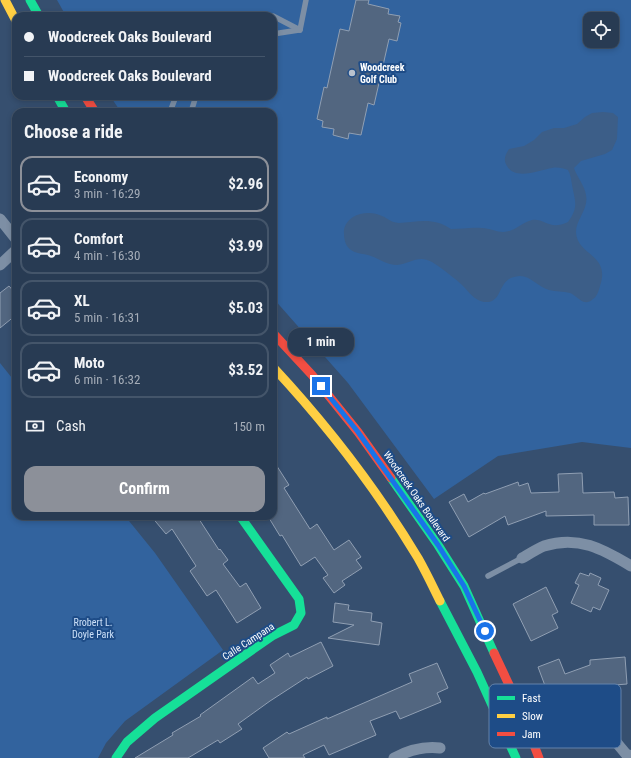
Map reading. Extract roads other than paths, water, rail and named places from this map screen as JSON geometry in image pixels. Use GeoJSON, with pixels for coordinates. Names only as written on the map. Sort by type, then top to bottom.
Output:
{"type":"FeatureCollection","features":[{"type":"Feature","properties":{"kind":"main road"},"geometry":{"type":"LineString","coordinates":[[5,0],[12,13]]}},
{"type":"Feature","properties":{"kind":"main road"},"geometry":{"type":"LineString","coordinates":[[30,0],[37,12]]}},
{"type":"Feature","properties":{"kind":"main road","name":"Woodcreek Oaks Boulevard"},"geometry":{"type":"LineString","coordinates":[[277,337],[312,375],[358,432],[438,545],[464,586],[509,684]]}},
{"type":"Feature","properties":{"kind":"main road"},"geometry":{"type":"LineString","coordinates":[[277,371],[337,442],[382,503],[414,553],[477,672],[489,698]]}},
{"type":"Feature","properties":{"kind":"main road","name":"Calle Campana"},"geometry":{"type":"LineString","coordinates":[[116,758],[127,742],[155,718],[272,636],[294,625],[301,613],[299,599],[243,520]]}},
{"type":"Feature","properties":{"kind":"main road"},"geometry":{"type":"LineString","coordinates":[[511,748],[516,758]]}},
{"type":"Feature","properties":{"kind":"main road","name":"Woodcreek Oaks Boulevard"},"geometry":{"type":"LineString","coordinates":[[535,748],[539,758]]}},
{"type":"Feature","properties":{"kind":"street"},"geometry":{"type":"LineString","coordinates":[[0,219],[12,234]]}},
{"type":"Feature","properties":{"kind":"street"},"geometry":{"type":"LineString","coordinates":[[0,265],[12,254]]}},
{"type":"Feature","properties":{"kind":"street"},"geometry":{"type":"LineString","coordinates":[[522,558],[543,547],[556,543],[582,543],[606,551],[631,566]]}},
{"type":"Feature","properties":{"kind":"street"},"geometry":{"type":"LineString","coordinates":[[394,758],[417,748],[440,748]]}},
{"type":"Feature","properties":{"kind":"street"},"geometry":{"type":"LineString","coordinates":[[621,748],[626,754],[631,756]]}},
{"type":"Feature","properties":{"kind":"lane"},"geometry":{"type":"LineString","coordinates":[[300,30],[306,0]]}},
{"type":"Feature","properties":{"kind":"lane"},"geometry":{"type":"LineString","coordinates":[[277,18],[300,30]]}},
{"type":"Feature","properties":{"kind":"lane"},"geometry":{"type":"LineString","coordinates":[[277,33],[300,30]]}},
{"type":"Feature","properties":{"kind":"lane"},"geometry":{"type":"LineString","coordinates":[[488,576],[522,558]]}},
{"type":"Feature","properties":{"kind":"place","name":"Woodcreek Golf Club"},"geometry":{"type":"Point","coordinates":[352,73]}},
{"type":"Feature","properties":{"kind":"park label","name":"Rrobert L. Doyle Park"},"geometry":{"type":"Point","coordinates":[93,628]}}]}
